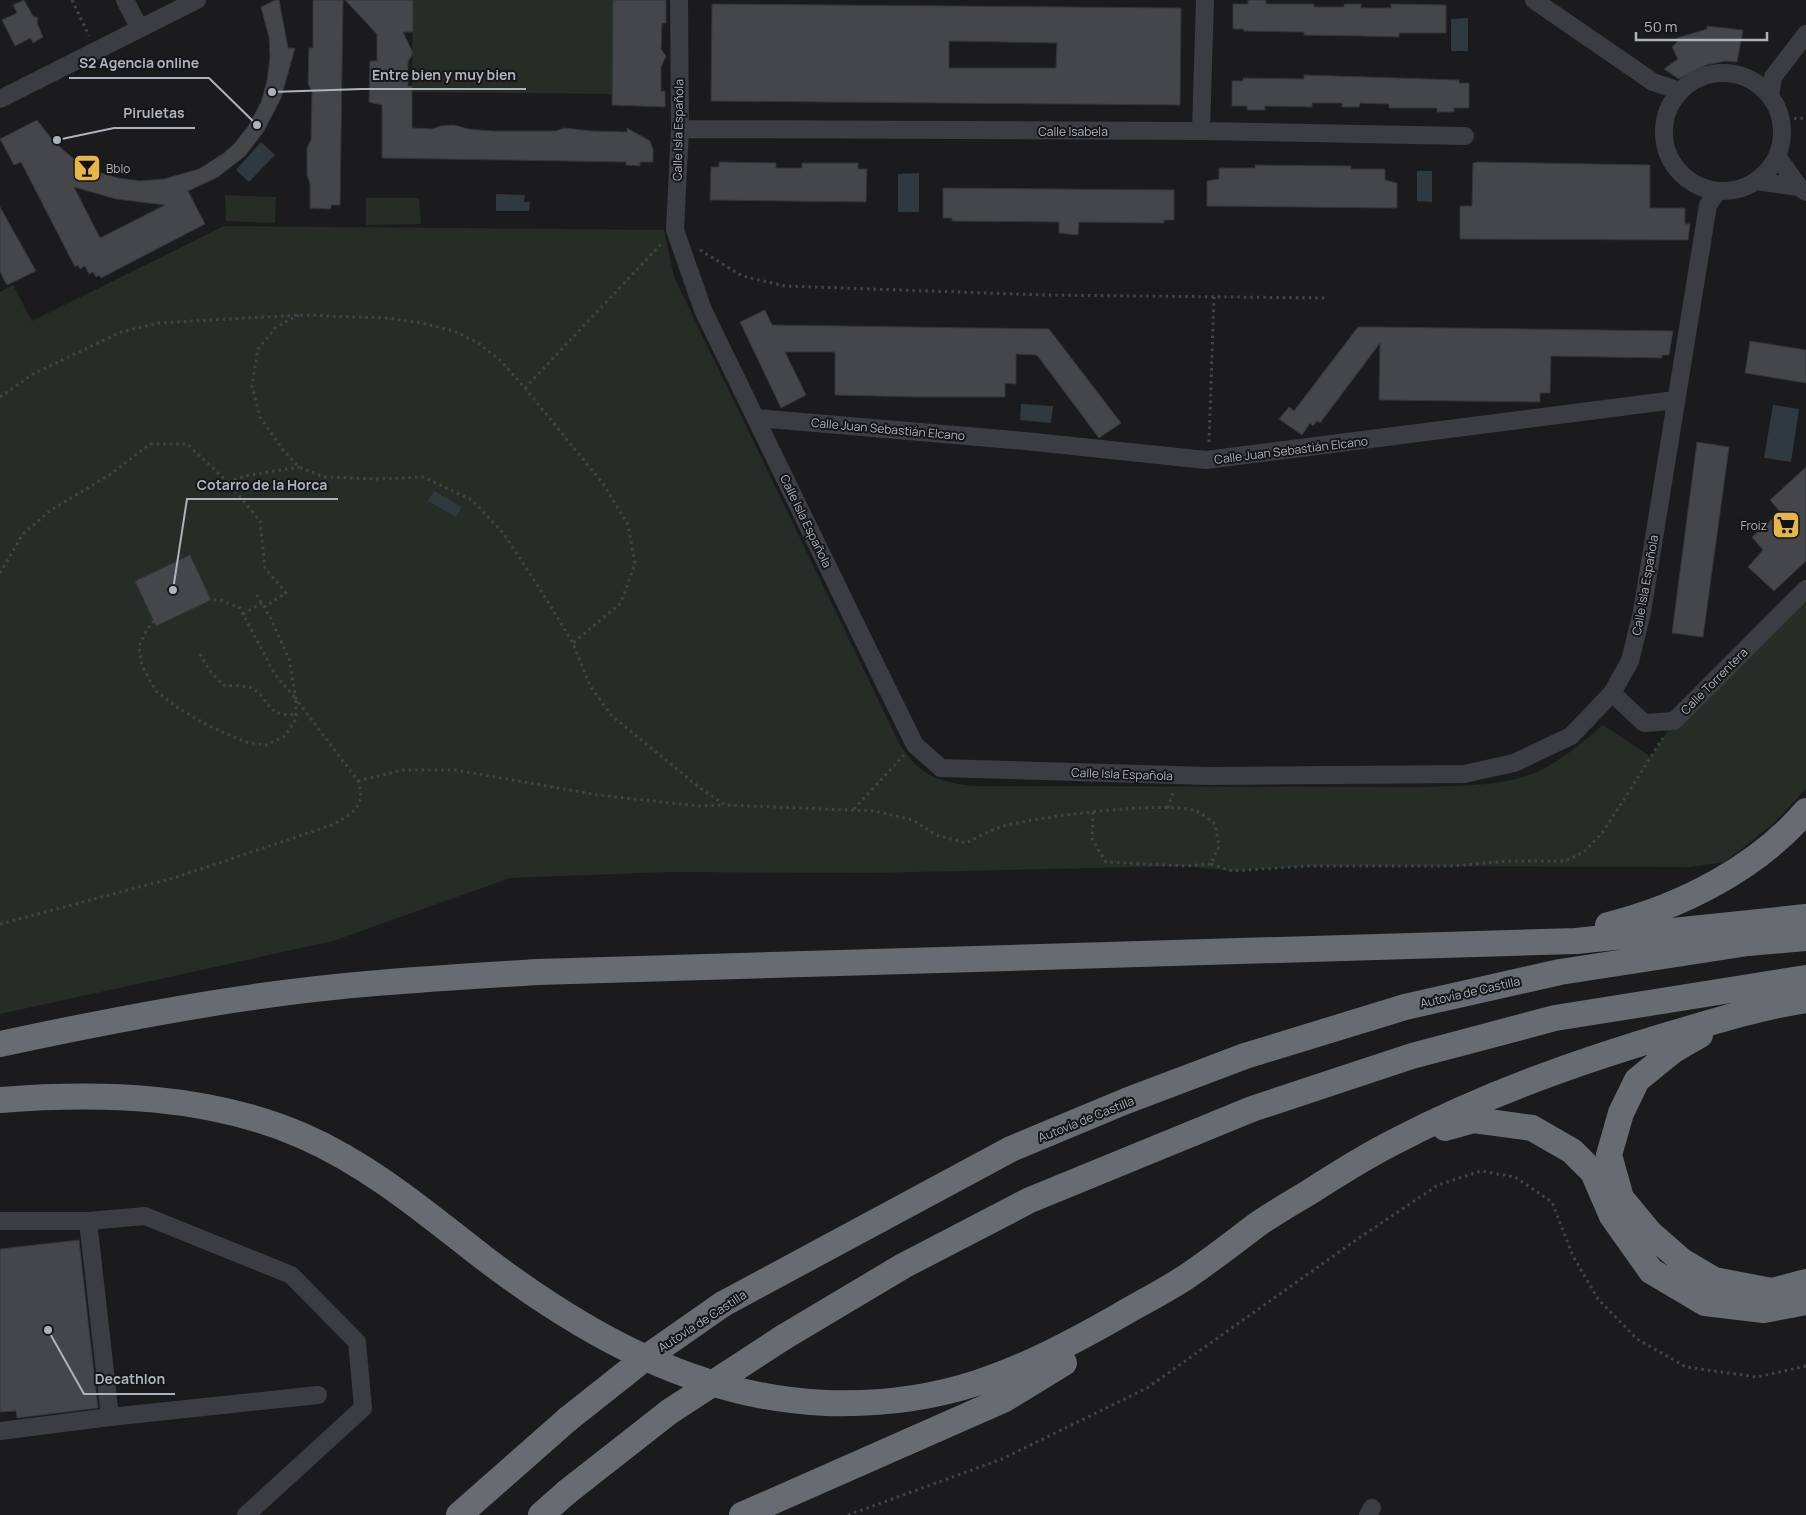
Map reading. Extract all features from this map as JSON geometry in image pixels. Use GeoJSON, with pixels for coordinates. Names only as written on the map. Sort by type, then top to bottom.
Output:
{"type":"FeatureCollection","features":[{"type":"Feature","properties":{"kind":"highway"},"geometry":{"type":"LineString","coordinates":[[1481,944],[1601,927],[1653,911],[1698,891],[1740,867],[1783,835],[1806,811]]}},
{"type":"Feature","properties":{"kind":"highway"},"geometry":{"type":"LineString","coordinates":[[0,1044],[117,1020],[254,997],[409,980],[538,972],[1576,941],[1806,917]]}},
{"type":"Feature","properties":{"kind":"highway","name":"Autovía de Castilla"},"geometry":{"type":"LineString","coordinates":[[459,1515],[568,1419],[640,1362],[723,1304],[1011,1149],[1245,1056],[1405,1007],[1560,972],[1748,943],[1806,938]]}},
{"type":"Feature","properties":{"kind":"highway"},"geometry":{"type":"LineString","coordinates":[[541,1515],[567,1492],[669,1412],[784,1337],[903,1266],[1030,1200],[1252,1109],[1412,1056],[1555,1018],[1806,978]]}},
{"type":"Feature","properties":{"kind":"highway"},"geometry":{"type":"LineString","coordinates":[[742,1515],[1005,1399],[1132,1320],[1262,1221],[1394,1142],[1492,1094],[1584,1060],[1729,1018],[1806,1000]]}},
{"type":"Feature","properties":{"kind":"highway"},"geometry":{"type":"LineString","coordinates":[[1729,1018],[1674,1050],[1636,1080],[1621,1113],[1609,1155],[1621,1198],[1650,1233],[1682,1261],[1714,1280],[1772,1291],[1806,1282]]}},
{"type":"Feature","properties":{"kind":"highway"},"geometry":{"type":"LineString","coordinates":[[0,1100],[75,1096],[157,1100],[246,1117],[301,1135],[361,1166],[416,1204],[541,1300],[600,1334],[648,1360],[682,1374],[729,1390],[761,1396],[825,1403],[868,1403],[924,1398],[977,1385],[1053,1352],[1185,1278]]}},
{"type":"Feature","properties":{"kind":"highway"},"geometry":{"type":"LineString","coordinates":[[1394,1142],[1474,1120],[1532,1128],[1572,1151],[1593,1172],[1612,1216],[1652,1271],[1705,1303],[1764,1310],[1806,1302]]}},
{"type":"Feature","properties":{"kind":"street"},"geometry":{"type":"LineString","coordinates":[[125,0],[140,29]]}},
{"type":"Feature","properties":{"kind":"street"},"geometry":{"type":"LineString","coordinates":[[0,99],[197,0]]}},
{"type":"Feature","properties":{"kind":"street","name":"Calle Isla Española"},"geometry":{"type":"LineString","coordinates":[[679,0],[680,129],[675,230],[703,310],[915,745],[941,768],[1208,776],[1464,774],[1514,763],[1570,736],[1612,693],[1630,661],[1642,612],[1709,194]]}},
{"type":"Feature","properties":{"kind":"street"},"geometry":{"type":"LineString","coordinates":[[1201,131],[1205,0]]}},
{"type":"Feature","properties":{"kind":"street"},"geometry":{"type":"LineString","coordinates":[[1534,0],[1654,82],[1680,91]]}},
{"type":"Feature","properties":{"kind":"street"},"geometry":{"type":"LineString","coordinates":[[1770,96],[1773,77],[1806,34]]}},
{"type":"Feature","properties":{"kind":"street"},"geometry":{"type":"LineString","coordinates":[[1717,73],[1742,76],[1755,82],[1770,96],[1781,119],[1782,138],[1777,156],[1769,170],[1756,181],[1732,190],[1709,194],[1686,178],[1676,168],[1668,155],[1664,140],[1664,125],[1669,108],[1680,91],[1693,80],[1717,73]]}},
{"type":"Feature","properties":{"kind":"street"},"geometry":{"type":"LineString","coordinates":[[1755,82],[1773,77]]}},
{"type":"Feature","properties":{"kind":"street"},"geometry":{"type":"LineString","coordinates":[[1654,82],[1669,108]]}},
{"type":"Feature","properties":{"kind":"street","name":"Calle Isabela"},"geometry":{"type":"LineString","coordinates":[[680,129],[1201,131],[1465,136]]}},
{"type":"Feature","properties":{"kind":"street"},"geometry":{"type":"LineString","coordinates":[[1777,156],[1802,190]]}},
{"type":"Feature","properties":{"kind":"street"},"geometry":{"type":"LineString","coordinates":[[1756,181],[1802,190]]}},
{"type":"Feature","properties":{"kind":"street","name":"Calle Juan Sebastián Elcano"},"geometry":{"type":"LineString","coordinates":[[756,418],[1025,441],[1206,460],[1676,400]]}},
{"type":"Feature","properties":{"kind":"street","name":"Calle Torrentera"},"geometry":{"type":"LineString","coordinates":[[1612,693],[1644,723],[1674,721],[1806,589]]}},
{"type":"Feature","properties":{"kind":"street"},"geometry":{"type":"LineString","coordinates":[[0,1221],[88,1221],[145,1216],[292,1275],[357,1342],[363,1408],[246,1515]]}},
{"type":"Feature","properties":{"kind":"street"},"geometry":{"type":"LineString","coordinates":[[88,1221],[110,1417]]}},
{"type":"Feature","properties":{"kind":"street"},"geometry":{"type":"LineString","coordinates":[[0,1431],[110,1417],[318,1395]]}},
{"type":"Feature","properties":{"kind":"path"},"geometry":{"type":"LineString","coordinates":[[72,0],[96,51]]}},
{"type":"Feature","properties":{"kind":"path"},"geometry":{"type":"LineString","coordinates":[[1781,119],[1806,118]]}},
{"type":"Feature","properties":{"kind":"path"},"geometry":{"type":"LineString","coordinates":[[526,388],[675,230],[703,252],[742,276],[785,286],[1044,295],[1325,298]]}},
{"type":"Feature","properties":{"kind":"path"},"geometry":{"type":"LineString","coordinates":[[1206,460],[1212,429],[1214,297]]}},
{"type":"Feature","properties":{"kind":"path"},"geometry":{"type":"LineString","coordinates":[[299,315],[276,327],[258,349],[252,386],[260,417],[299,467],[324,477],[379,479],[423,477],[472,500],[504,534],[573,643],[590,686],[612,716],[725,805]]}},
{"type":"Feature","properties":{"kind":"path"},"geometry":{"type":"LineString","coordinates":[[0,397],[33,374],[121,332],[159,323],[299,315],[386,318],[422,323],[454,331],[478,343],[501,361],[526,388],[604,485],[628,525],[635,564],[621,603],[573,643]]}},
{"type":"Feature","properties":{"kind":"path"},"geometry":{"type":"LineString","coordinates":[[0,573],[23,534],[51,510],[111,474],[150,444],[187,444],[228,482],[260,521],[265,568],[286,593],[243,614]]}},
{"type":"Feature","properties":{"kind":"path"},"geometry":{"type":"LineString","coordinates":[[228,482],[245,476],[299,467]]}},
{"type":"Feature","properties":{"kind":"path"},"geometry":{"type":"LineString","coordinates":[[154,621],[147,629],[140,646],[142,666],[156,692],[207,725],[245,742],[266,745],[285,736],[296,719],[296,699],[289,659],[255,592]]}},
{"type":"Feature","properties":{"kind":"path"},"geometry":{"type":"LineString","coordinates":[[0,924],[177,877],[332,825],[353,812],[361,802],[362,791],[358,781],[274,673],[240,608],[221,600],[211,600]]}},
{"type":"Feature","properties":{"kind":"path"},"geometry":{"type":"LineString","coordinates":[[200,654],[210,671],[223,685],[252,688],[275,712],[283,716],[296,714]]}},
{"type":"Feature","properties":{"kind":"path"},"geometry":{"type":"LineString","coordinates":[[1093,812],[1092,839],[1106,862],[1185,866],[1211,864],[1232,871],[1308,866],[1451,866],[1509,861],[1565,861],[1584,852],[1603,832],[1674,721]]}},
{"type":"Feature","properties":{"kind":"path"},"geometry":{"type":"LineString","coordinates":[[853,809],[874,789],[896,762],[915,745]]}},
{"type":"Feature","properties":{"kind":"path"},"geometry":{"type":"LineString","coordinates":[[358,781],[403,770],[455,770],[598,795],[700,806],[725,805],[874,811],[914,820],[936,835],[966,843],[998,828],[1044,818],[1093,812],[1173,808],[1196,810],[1215,824],[1219,846],[1211,864]]}},
{"type":"Feature","properties":{"kind":"path"},"geometry":{"type":"LineString","coordinates":[[848,1515],[1002,1460],[1147,1388],[1438,1185],[1480,1171],[1515,1177],[1552,1202],[1573,1256],[1598,1300],[1637,1339],[1686,1367],[1757,1377],[1806,1366]]}},
{"type":"Feature","properties":{"kind":"shaded area"},"geometry":{"type":"Polygon","coordinates":[[[413,0],[613,0],[613,94],[412,92],[413,0]]]}},
{"type":"Feature","properties":{"kind":"shaded area"},"geometry":{"type":"Polygon","coordinates":[[[1468,18],[1468,51],[1451,51],[1451,19],[1468,18]]]}},
{"type":"Feature","properties":{"kind":"shaded area"},"geometry":{"type":"Polygon","coordinates":[[[261,142],[275,155],[249,182],[236,170],[261,142]]]}},
{"type":"Feature","properties":{"kind":"shaded area"},"geometry":{"type":"Polygon","coordinates":[[[1417,171],[1432,171],[1432,202],[1417,201],[1417,171]]]}},
{"type":"Feature","properties":{"kind":"shaded area"},"geometry":{"type":"Polygon","coordinates":[[[919,173],[919,212],[898,212],[898,174],[919,173]]]}},
{"type":"Feature","properties":{"kind":"shaded area"},"geometry":{"type":"Polygon","coordinates":[[[496,194],[525,195],[524,202],[530,202],[529,211],[496,211],[496,194]]]}},
{"type":"Feature","properties":{"kind":"shaded area"},"geometry":{"type":"Polygon","coordinates":[[[225,195],[276,197],[275,223],[226,221],[225,195]]]}},
{"type":"Feature","properties":{"kind":"shaded area"},"geometry":{"type":"Polygon","coordinates":[[[366,198],[419,198],[421,224],[366,225],[366,198]]]}},
{"type":"Feature","properties":{"kind":"shaded area"},"geometry":{"type":"Polygon","coordinates":[[[224,226],[664,230],[674,277],[900,745],[915,764],[939,779],[972,786],[1426,787],[1478,785],[1504,782],[1539,771],[1568,753],[1603,725],[1651,757],[1674,721],[1806,587],[1806,789],[1775,822],[1725,862],[1689,867],[1308,866],[1232,871],[1185,866],[870,873],[668,872],[510,878],[333,941],[0,1014],[0,292],[13,285],[32,321],[224,226]]]}},
{"type":"Feature","properties":{"kind":"shaded area"},"geometry":{"type":"Polygon","coordinates":[[[1021,404],[1053,406],[1051,423],[1020,420],[1021,404]]]}},
{"type":"Feature","properties":{"kind":"shaded area"},"geometry":{"type":"Polygon","coordinates":[[[1773,405],[1799,409],[1791,462],[1764,458],[1773,405]]]}},
{"type":"Feature","properties":{"kind":"shaded area"},"geometry":{"type":"Polygon","coordinates":[[[434,491],[462,507],[456,517],[428,501],[434,491]]]}},
{"type":"Feature","properties":{"kind":"building"},"geometry":{"type":"Polygon","coordinates":[[[24,0],[33,16],[38,18],[37,23],[43,37],[33,43],[30,38],[15,46],[2,20],[17,13],[13,5],[24,0]]]}},
{"type":"Feature","properties":{"kind":"building"},"geometry":{"type":"Polygon","coordinates":[[[279,0],[288,48],[295,48],[281,98],[264,131],[245,156],[218,177],[188,191],[205,224],[101,278],[99,275],[96,277],[93,272],[89,274],[85,266],[80,269],[78,265],[75,267],[21,162],[14,165],[0,139],[37,120],[54,142],[74,159],[95,171],[118,178],[140,181],[164,179],[199,169],[224,153],[235,143],[249,125],[261,102],[267,81],[270,57],[269,37],[261,7],[279,0]],[[74,187],[100,238],[165,205],[116,199],[74,187]]]}},
{"type":"Feature","properties":{"kind":"building"},"geometry":{"type":"Polygon","coordinates":[[[313,0],[343,0],[340,205],[331,205],[331,209],[310,208],[310,183],[307,175],[307,148],[311,140],[312,91],[308,84],[309,48],[313,48],[313,0]]]}},
{"type":"Feature","properties":{"kind":"building"},"geometry":{"type":"Polygon","coordinates":[[[345,0],[413,0],[413,32],[403,32],[413,53],[408,62],[408,86],[412,86],[412,128],[433,129],[440,126],[454,125],[468,129],[492,131],[556,131],[564,128],[627,132],[627,128],[650,141],[653,150],[653,162],[640,162],[640,166],[626,165],[626,162],[382,158],[382,105],[369,102],[370,61],[377,61],[377,34],[345,0]]]}},
{"type":"Feature","properties":{"kind":"building"},"geometry":{"type":"Polygon","coordinates":[[[613,0],[666,0],[666,23],[662,23],[661,49],[666,56],[661,67],[661,91],[665,91],[665,107],[612,105],[613,0]]]}},
{"type":"Feature","properties":{"kind":"building"},"geometry":{"type":"Polygon","coordinates":[[[1248,0],[1266,0],[1266,4],[1314,4],[1314,7],[1344,7],[1344,4],[1361,4],[1361,8],[1391,8],[1391,4],[1446,5],[1446,33],[1399,33],[1399,37],[1304,35],[1304,32],[1244,31],[1243,29],[1233,29],[1233,4],[1248,4],[1248,0]]]}},
{"type":"Feature","properties":{"kind":"building"},"geometry":{"type":"Polygon","coordinates":[[[712,4],[1181,8],[1180,105],[711,101],[712,4]],[[949,41],[949,68],[1056,68],[1057,43],[949,41]]]}},
{"type":"Feature","properties":{"kind":"building"},"geometry":{"type":"Polygon","coordinates":[[[1707,26],[1743,30],[1737,62],[1725,61],[1706,65],[1679,79],[1664,69],[1678,59],[1672,47],[1678,41],[1677,38],[1707,29],[1707,26]]]}},
{"type":"Feature","properties":{"kind":"building"},"geometry":{"type":"Polygon","coordinates":[[[1304,75],[1459,80],[1459,83],[1469,83],[1469,108],[1454,108],[1454,112],[1437,112],[1437,108],[1389,108],[1389,104],[1360,103],[1359,107],[1342,107],[1342,103],[1312,103],[1312,107],[1265,106],[1265,110],[1247,110],[1247,106],[1232,106],[1232,81],[1243,81],[1243,78],[1304,79],[1304,75]]]}},
{"type":"Feature","properties":{"kind":"building"},"geometry":{"type":"Polygon","coordinates":[[[719,162],[776,163],[776,168],[802,168],[802,163],[858,163],[858,169],[867,169],[866,202],[710,200],[711,167],[719,167],[719,162]]]}},
{"type":"Feature","properties":{"kind":"building"},"geometry":{"type":"Polygon","coordinates":[[[1473,163],[1650,165],[1650,208],[1685,208],[1685,224],[1690,224],[1688,240],[1460,239],[1460,206],[1472,206],[1473,163]]]}},
{"type":"Feature","properties":{"kind":"building"},"geometry":{"type":"Polygon","coordinates":[[[1255,165],[1351,166],[1351,169],[1385,169],[1385,180],[1397,183],[1397,208],[1207,206],[1207,181],[1219,179],[1219,168],[1255,168],[1255,165]]]}},
{"type":"Feature","properties":{"kind":"building"},"geometry":{"type":"Polygon","coordinates":[[[943,188],[1174,190],[1174,220],[1164,220],[1164,223],[1079,222],[1078,235],[1059,233],[1059,222],[952,221],[952,218],[943,218],[943,188]]]}},
{"type":"Feature","properties":{"kind":"building"},"geometry":{"type":"Polygon","coordinates":[[[0,207],[36,271],[7,285],[0,272],[0,207]]]}},
{"type":"Feature","properties":{"kind":"building"},"geometry":{"type":"Polygon","coordinates":[[[765,310],[772,325],[1049,329],[1121,423],[1099,438],[1037,355],[1016,354],[1016,384],[1005,383],[1005,397],[918,397],[835,395],[835,352],[785,352],[806,395],[781,408],[740,322],[765,310]]]}},
{"type":"Feature","properties":{"kind":"building"},"geometry":{"type":"Polygon","coordinates":[[[1358,327],[1673,331],[1669,355],[1662,355],[1662,358],[1551,356],[1550,393],[1540,393],[1540,402],[1379,400],[1380,343],[1320,423],[1317,421],[1313,426],[1310,423],[1302,435],[1279,419],[1289,407],[1294,411],[1358,327]]]}},
{"type":"Feature","properties":{"kind":"building"},"geometry":{"type":"Polygon","coordinates":[[[1750,341],[1806,350],[1806,383],[1745,373],[1750,341]]]}},
{"type":"Feature","properties":{"kind":"building"},"geometry":{"type":"Polygon","coordinates":[[[1697,442],[1729,447],[1703,637],[1672,633],[1697,442]]]}},
{"type":"Feature","properties":{"kind":"building","name":"Froiz"},"geometry":{"type":"Polygon","coordinates":[[[1806,467],[1806,561],[1774,591],[1748,567],[1763,550],[1752,537],[1780,512],[1770,500],[1806,467]]]}},
{"type":"Feature","properties":{"kind":"building"},"geometry":{"type":"Polygon","coordinates":[[[190,555],[211,600],[156,626],[135,581],[190,555]]]}},
{"type":"Feature","properties":{"kind":"building"},"geometry":{"type":"Polygon","coordinates":[[[79,1240],[98,1408],[17,1418],[16,1411],[0,1412],[0,1249],[79,1240]]]}},
{"type":"Feature","properties":{"kind":"place","name":"Entre bien y muy bien"},"geometry":{"type":"Point","coordinates":[272,92]}},
{"type":"Feature","properties":{"kind":"place","name":"S2 Agencia online"},"geometry":{"type":"Point","coordinates":[257,125]}},
{"type":"Feature","properties":{"kind":"place","name":"Piruletas"},"geometry":{"type":"Point","coordinates":[57,140]}},
{"type":"Feature","properties":{"kind":"place","name":"Bblo"},"geometry":{"type":"Point","coordinates":[87,168]}},
{"type":"Feature","properties":{"kind":"place","name":"Froiz"},"geometry":{"type":"Point","coordinates":[1786,525]}},
{"type":"Feature","properties":{"kind":"place","name":"Cotarro de la Horca"},"geometry":{"type":"Point","coordinates":[173,590]}},
{"type":"Feature","properties":{"kind":"place","name":"Decathlon"},"geometry":{"type":"Point","coordinates":[48,1330]}}]}
